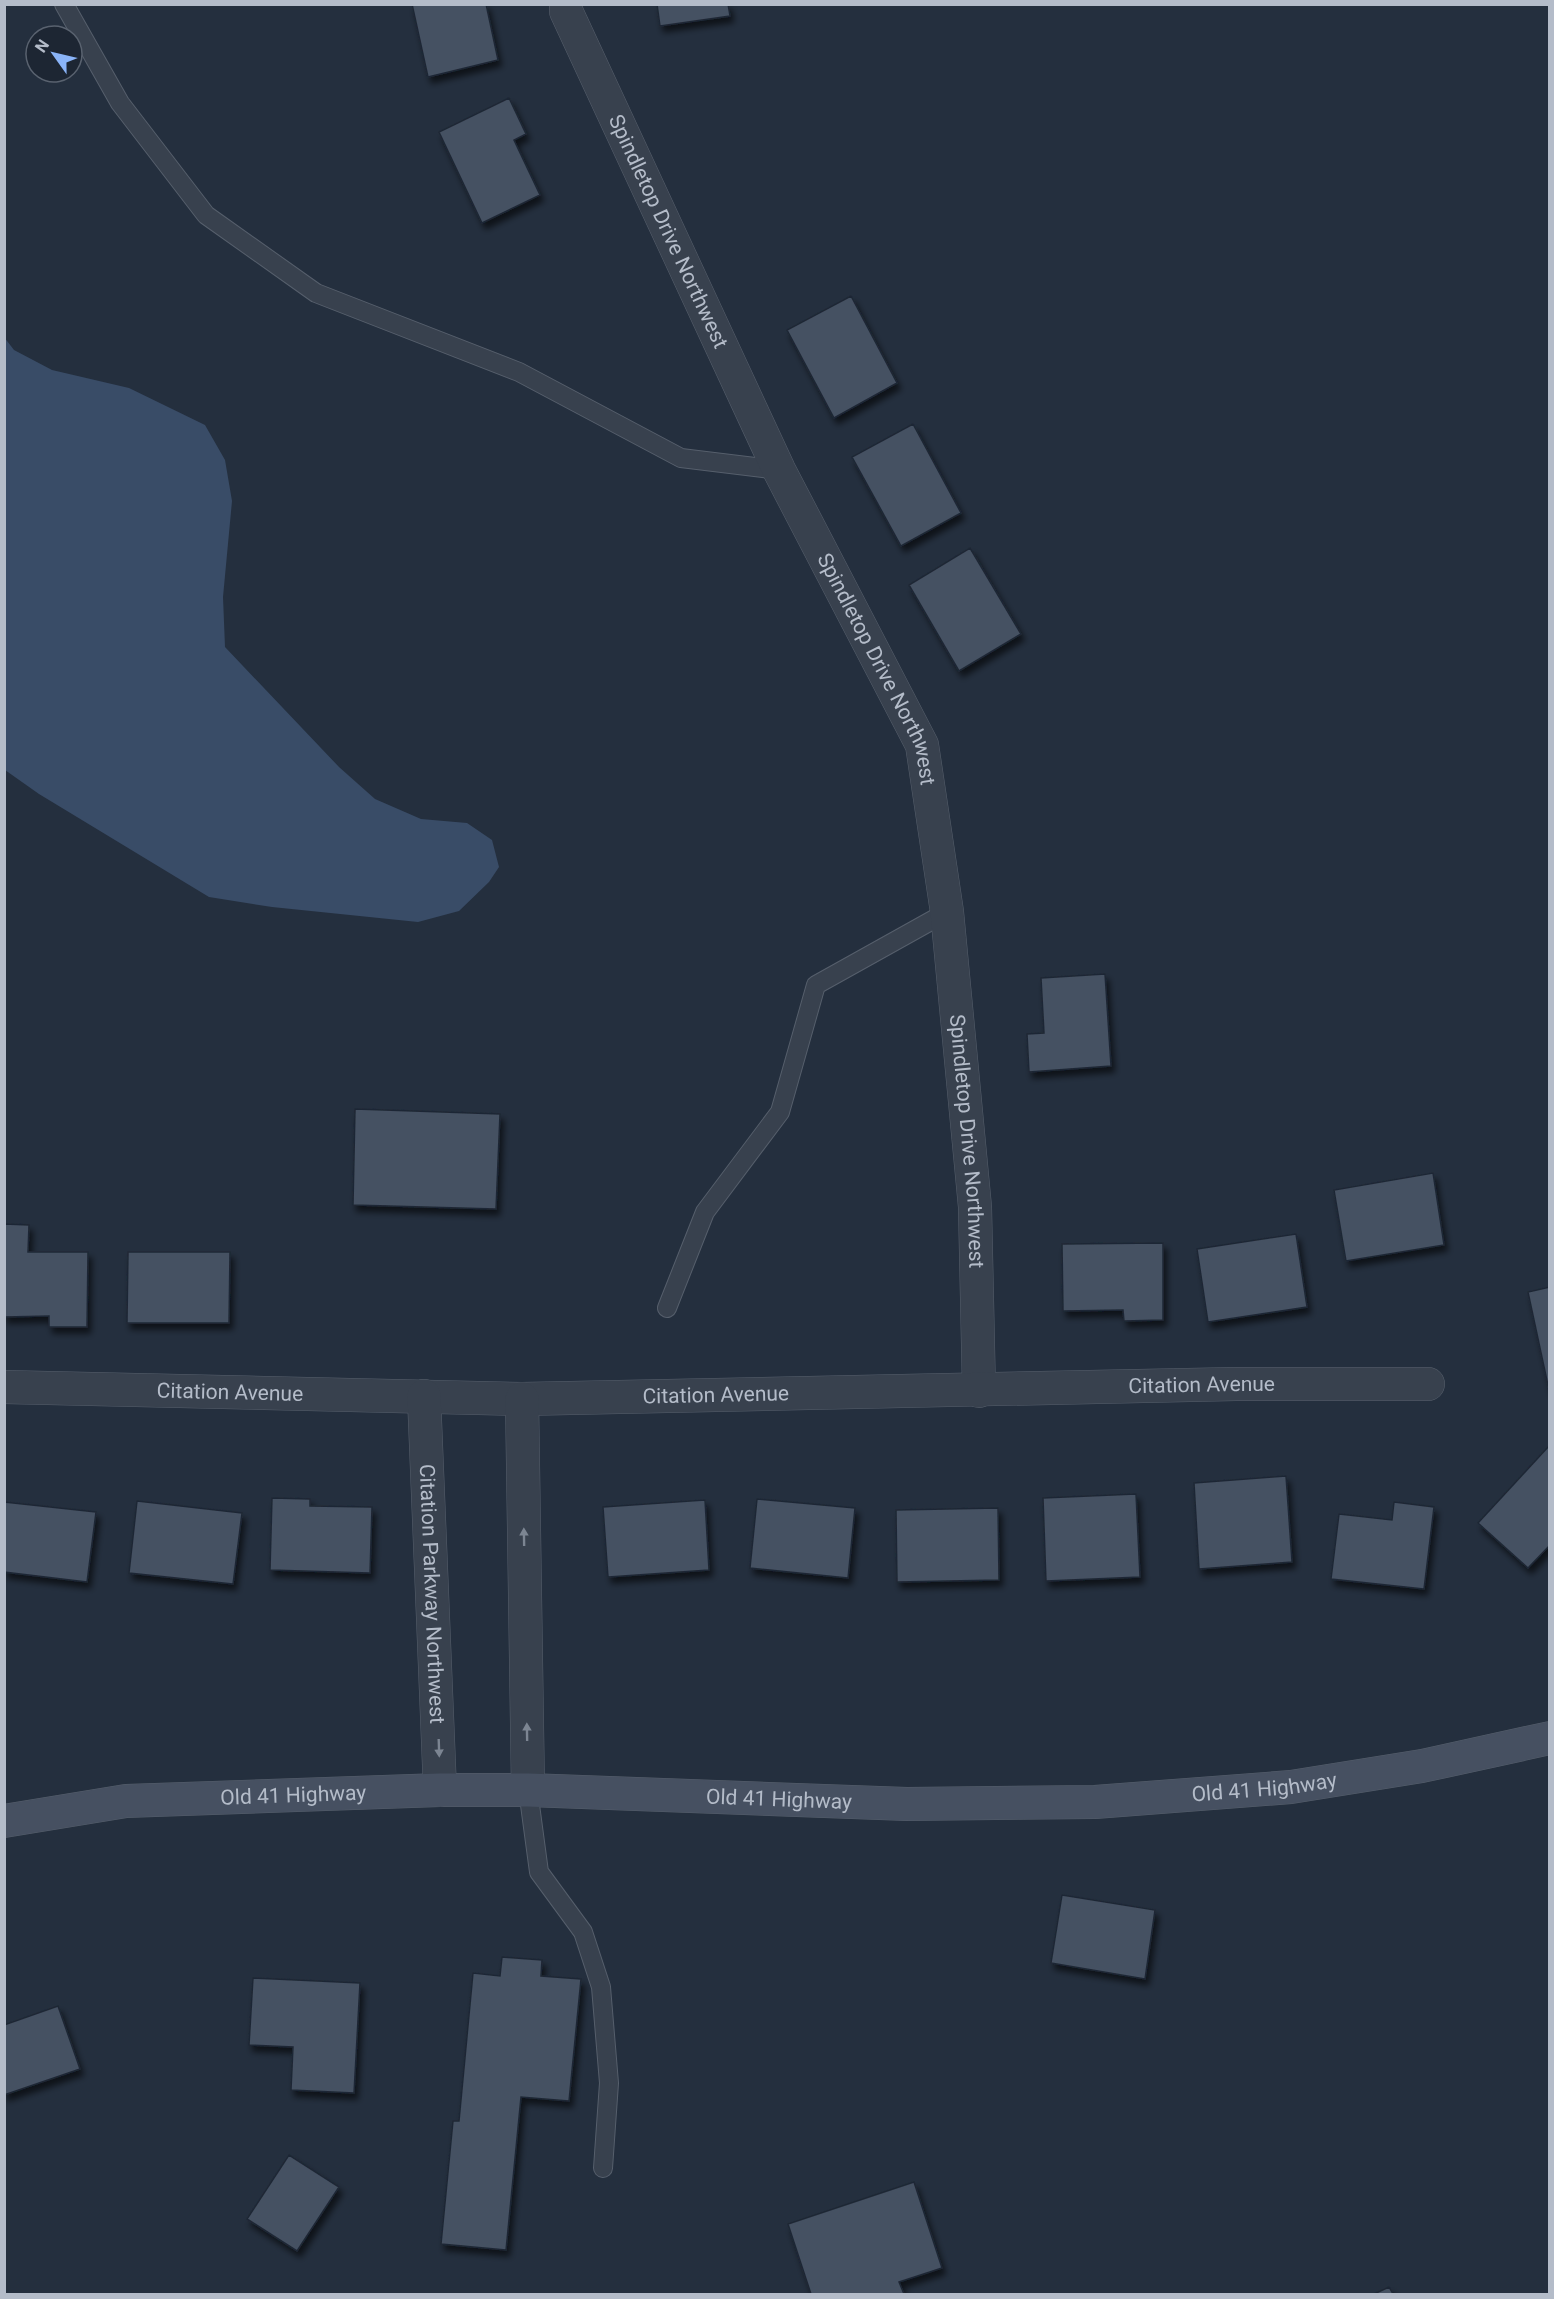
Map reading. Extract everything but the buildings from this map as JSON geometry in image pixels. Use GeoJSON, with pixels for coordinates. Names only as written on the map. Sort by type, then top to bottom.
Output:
{"type":"FeatureCollection","features":[{"type":"Feature","properties":{"kind":"main road","name":"Old 41 Highway"},"geometry":{"type":"LineString","coordinates":[[4,1821],[126,1801],[440,1790],[528,1790],[907,1804],[1095,1802],[1291,1787],[1422,1766],[1550,1738]]}},
{"type":"Feature","properties":{"kind":"street","name":"Spindletop Drive Northwest"},"geometry":{"type":"LineString","coordinates":[[566,4],[566,11],[779,470],[922,745],[947,912],[975,1207],[979,1391]]}},
{"type":"Feature","properties":{"kind":"street","name":"Citation Avenue"},"geometry":{"type":"LineString","coordinates":[[4,1387],[522,1399],[1236,1384],[1428,1384]]}},
{"type":"Feature","properties":{"kind":"street","name":"Citation Parkway Northwest"},"geometry":{"type":"LineString","coordinates":[[424,1396],[440,1790]]}},
{"type":"Feature","properties":{"kind":"street"},"geometry":{"type":"LineString","coordinates":[[522,1399],[528,1790]]}},
{"type":"Feature","properties":{"kind":"lane"},"geometry":{"type":"LineString","coordinates":[[64,4],[120,103],[206,215],[316,293],[519,372],[681,458],[779,470]]}},
{"type":"Feature","properties":{"kind":"lane"},"geometry":{"type":"LineString","coordinates":[[667,1308],[705,1212],[780,1112],[816,985],[947,912]]}},
{"type":"Feature","properties":{"kind":"lane"},"geometry":{"type":"LineString","coordinates":[[528,1790],[539,1872],[583,1932],[601,1987],[609,2083],[603,2169]]}},
{"type":"Feature","properties":{"kind":"water"},"geometry":{"type":"Polygon","coordinates":[[[4,337],[14,350],[52,370],[129,388],[205,425],[225,460],[232,501],[223,597],[225,647],[339,767],[375,799],[421,819],[467,823],[492,840],[499,867],[489,882],[459,911],[418,922],[272,907],[209,897],[39,794],[5,770],[4,337]]]}}]}
